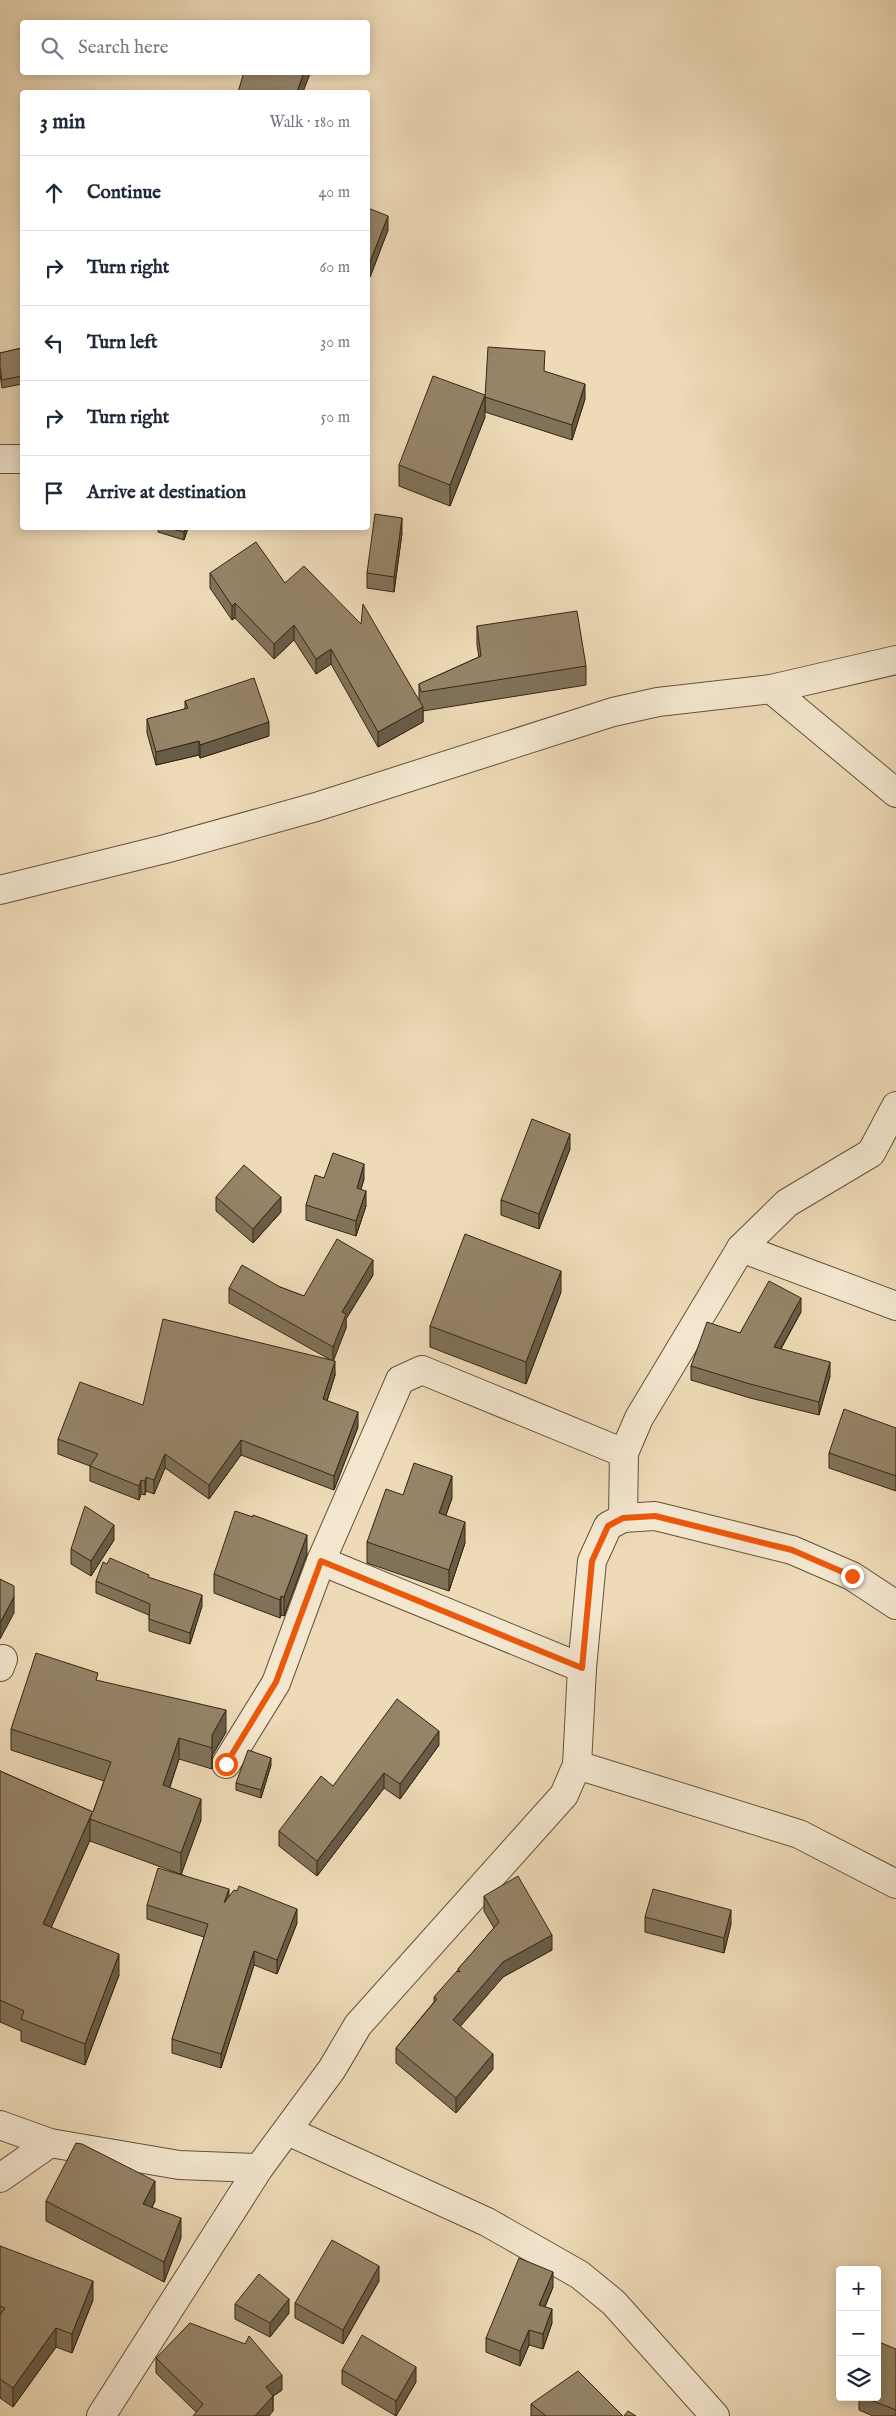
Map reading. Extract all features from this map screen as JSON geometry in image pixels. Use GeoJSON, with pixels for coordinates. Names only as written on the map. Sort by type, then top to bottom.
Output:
{"type":"FeatureCollection","features":[{"type":"Feature","properties":{"kind":"street"},"geometry":{"type":"LineString","coordinates":[[0,459],[20,459]]}},
{"type":"Feature","properties":{"kind":"street"},"geometry":{"type":"LineString","coordinates":[[0,890],[165,849],[316,807],[613,712],[658,702],[771,689],[896,660]]}},
{"type":"Feature","properties":{"kind":"street"},"geometry":{"type":"LineString","coordinates":[[771,689],[896,793]]}},
{"type":"Feature","properties":{"kind":"street"},"geometry":{"type":"LineString","coordinates":[[623,1518],[624,1453],[639,1418],[741,1248],[787,1203],[872,1152],[896,1106]]}},
{"type":"Feature","properties":{"kind":"street"},"geometry":{"type":"LineString","coordinates":[[741,1248],[896,1306]]}},
{"type":"Feature","properties":{"kind":"street"},"geometry":{"type":"LineString","coordinates":[[226,1764],[276,1682],[321,1561],[400,1380],[422,1370],[624,1453]]}},
{"type":"Feature","properties":{"kind":"street"},"geometry":{"type":"LineString","coordinates":[[100,2416],[259,2168],[288,2132],[332,2069],[358,2025],[564,1795],[577,1765],[582,1668],[592,1561],[608,1526],[623,1518],[655,1516],[792,1550],[852,1576],[896,1605]]}},
{"type":"Feature","properties":{"kind":"street"},"geometry":{"type":"LineString","coordinates":[[321,1561],[582,1668]]}},
{"type":"Feature","properties":{"kind":"street"},"geometry":{"type":"LineString","coordinates":[[577,1765],[799,1834],[896,1884]]}},
{"type":"Feature","properties":{"kind":"street"},"geometry":{"type":"LineString","coordinates":[[0,2125],[50,2144],[179,2166],[259,2168]]}},
{"type":"Feature","properties":{"kind":"street"},"geometry":{"type":"LineString","coordinates":[[288,2132],[486,2222],[580,2276],[614,2304],[715,2416]]}},
{"type":"Feature","properties":{"kind":"street"},"geometry":{"type":"LineString","coordinates":[[0,2178],[50,2144]]}},
{"type":"Feature","properties":{"kind":"building"},"geometry":{"type":"Polygon","coordinates":[[[243,75],[303,75],[298,90],[239,90],[243,75]]]}},
{"type":"Feature","properties":{"kind":"building"},"geometry":{"type":"Polygon","coordinates":[[[370,209],[388,216],[370,262],[370,209]]]}},
{"type":"Feature","properties":{"kind":"building"},"geometry":{"type":"Polygon","coordinates":[[[488,347],[545,351],[544,371],[585,384],[572,425],[485,397],[488,347]]]}},
{"type":"Feature","properties":{"kind":"building"},"geometry":{"type":"Polygon","coordinates":[[[20,348],[20,376],[2,380],[0,353],[20,348]]]}},
{"type":"Feature","properties":{"kind":"building"},"geometry":{"type":"Polygon","coordinates":[[[433,376],[485,395],[450,485],[399,465],[433,376]]]}},
{"type":"Feature","properties":{"kind":"building"},"geometry":{"type":"Polygon","coordinates":[[[375,514],[402,518],[394,577],[367,573],[375,514]]]}},
{"type":"Feature","properties":{"kind":"building"},"geometry":{"type":"Polygon","coordinates":[[[256,542],[285,583],[304,566],[361,624],[363,604],[423,707],[378,732],[331,649],[316,659],[294,625],[274,644],[235,603],[232,606],[210,573],[256,542]]]}},
{"type":"Feature","properties":{"kind":"building"},"geometry":{"type":"Polygon","coordinates":[[[577,611],[586,666],[421,692],[419,684],[481,656],[477,626],[577,611]]]}},
{"type":"Feature","properties":{"kind":"building"},"geometry":{"type":"Polygon","coordinates":[[[254,678],[269,722],[200,745],[199,741],[156,752],[147,719],[188,708],[185,701],[254,678]]]}},
{"type":"Feature","properties":{"kind":"building"},"geometry":{"type":"Polygon","coordinates":[[[532,1119],[570,1134],[539,1214],[501,1200],[532,1119]]]}},
{"type":"Feature","properties":{"kind":"building"},"geometry":{"type":"Polygon","coordinates":[[[333,1153],[364,1164],[357,1188],[366,1191],[356,1221],[306,1205],[315,1175],[324,1178],[333,1153]]]}},
{"type":"Feature","properties":{"kind":"building"},"geometry":{"type":"Polygon","coordinates":[[[244,1165],[281,1197],[253,1229],[216,1197],[244,1165]]]}},
{"type":"Feature","properties":{"kind":"building"},"geometry":{"type":"Polygon","coordinates":[[[465,1234],[561,1271],[526,1362],[430,1326],[465,1234]]]}},
{"type":"Feature","properties":{"kind":"building"},"geometry":{"type":"Polygon","coordinates":[[[337,1239],[373,1260],[342,1312],[346,1314],[333,1347],[229,1288],[242,1265],[280,1287],[304,1296],[337,1239]]]}},
{"type":"Feature","properties":{"kind":"building"},"geometry":{"type":"Polygon","coordinates":[[[769,1281],[801,1298],[774,1347],[830,1362],[819,1402],[691,1366],[707,1322],[740,1333],[769,1281]]]}},
{"type":"Feature","properties":{"kind":"building"},"geometry":{"type":"Polygon","coordinates":[[[163,1319],[335,1361],[323,1399],[358,1412],[334,1476],[241,1440],[209,1485],[165,1454],[154,1480],[146,1477],[145,1481],[141,1480],[139,1486],[90,1466],[98,1454],[58,1439],[80,1382],[143,1405],[163,1319]]]}},
{"type":"Feature","properties":{"kind":"building"},"geometry":{"type":"Polygon","coordinates":[[[844,1409],[896,1428],[896,1476],[829,1453],[844,1409]]]}},
{"type":"Feature","properties":{"kind":"building"},"geometry":{"type":"Polygon","coordinates":[[[414,1463],[452,1476],[439,1513],[465,1522],[449,1570],[367,1542],[386,1489],[403,1495],[414,1463]]]}},
{"type":"Feature","properties":{"kind":"building"},"geometry":{"type":"Polygon","coordinates":[[[85,1506],[114,1525],[91,1561],[71,1549],[85,1506]]]}},
{"type":"Feature","properties":{"kind":"building"},"geometry":{"type":"Polygon","coordinates":[[[235,1511],[253,1517],[253,1515],[307,1535],[284,1597],[281,1596],[280,1600],[214,1574],[235,1511]]]}},
{"type":"Feature","properties":{"kind":"building"},"geometry":{"type":"Polygon","coordinates":[[[110,1558],[149,1575],[148,1577],[202,1595],[190,1633],[149,1619],[150,1604],[96,1581],[103,1562],[107,1564],[110,1558]]]}},
{"type":"Feature","properties":{"kind":"building"},"geometry":{"type":"Polygon","coordinates":[[[0,1579],[14,1586],[14,1597],[0,1623],[0,1579]]]}},
{"type":"Feature","properties":{"kind":"building"},"geometry":{"type":"Polygon","coordinates":[[[36,1653],[98,1673],[96,1680],[226,1710],[212,1735],[212,1748],[179,1738],[163,1785],[201,1799],[181,1853],[90,1819],[92,1813],[43,1924],[119,1954],[85,2044],[21,2019],[24,2011],[0,2000],[0,1771],[93,1812],[111,1762],[11,1729],[36,1653]]]}},
{"type":"Feature","properties":{"kind":"building"},"geometry":{"type":"Polygon","coordinates":[[[397,1699],[439,1731],[400,1784],[384,1773],[317,1861],[279,1831],[321,1776],[333,1786],[397,1699]]]}},
{"type":"Feature","properties":{"kind":"building"},"geometry":{"type":"Polygon","coordinates":[[[248,1750],[271,1758],[261,1790],[236,1783],[248,1750]]]}},
{"type":"Feature","properties":{"kind":"building"},"geometry":{"type":"Polygon","coordinates":[[[158,1868],[229,1889],[224,1903],[234,1890],[237,1891],[239,1886],[297,1909],[277,1960],[254,1951],[221,2054],[172,2039],[208,1924],[147,1905],[158,1868]]]}},
{"type":"Feature","properties":{"kind":"building"},"geometry":{"type":"Polygon","coordinates":[[[518,1876],[552,1935],[503,1962],[453,2020],[493,2054],[456,2098],[396,2048],[437,1999],[434,1997],[457,1971],[460,1972],[458,1969],[499,1922],[484,1896],[518,1876]]]}},
{"type":"Feature","properties":{"kind":"building"},"geometry":{"type":"Polygon","coordinates":[[[653,1889],[731,1910],[724,1938],[645,1917],[653,1889]]]}},
{"type":"Feature","properties":{"kind":"building"},"geometry":{"type":"Polygon","coordinates":[[[76,2143],[82,2144],[155,2181],[143,2204],[181,2218],[164,2262],[46,2201],[76,2143]]]}},
{"type":"Feature","properties":{"kind":"building"},"geometry":{"type":"Polygon","coordinates":[[[332,2240],[379,2266],[343,2330],[295,2303],[332,2240]]]}},
{"type":"Feature","properties":{"kind":"building"},"geometry":{"type":"Polygon","coordinates":[[[0,2246],[93,2281],[72,2334],[56,2328],[13,2388],[0,2379],[0,2315],[5,2308],[0,2306],[0,2246]]]}},
{"type":"Feature","properties":{"kind":"building"},"geometry":{"type":"Polygon","coordinates":[[[519,2258],[553,2272],[539,2305],[552,2309],[543,2334],[529,2330],[520,2351],[486,2338],[519,2258]]]}},
{"type":"Feature","properties":{"kind":"building"},"geometry":{"type":"Polygon","coordinates":[[[259,2274],[289,2299],[270,2323],[235,2304],[259,2274]]]}},
{"type":"Feature","properties":{"kind":"building"},"geometry":{"type":"Polygon","coordinates":[[[190,2323],[245,2344],[249,2336],[282,2375],[266,2387],[273,2396],[255,2416],[193,2416],[203,2404],[156,2358],[190,2323]]]}},
{"type":"Feature","properties":{"kind":"building"},"geometry":{"type":"Polygon","coordinates":[[[362,2335],[416,2367],[396,2401],[342,2370],[362,2335]]]}},
{"type":"Feature","properties":{"kind":"building"},"geometry":{"type":"Polygon","coordinates":[[[881,2343],[896,2349],[896,2410],[873,2401],[881,2401],[881,2343]]]}},
{"type":"Feature","properties":{"kind":"building"},"geometry":{"type":"Polygon","coordinates":[[[578,2371],[623,2416],[546,2416],[531,2404],[578,2371]]]}},
{"type":"Feature","properties":{"kind":"building"},"geometry":{"type":"Polygon","coordinates":[[[628,2411],[636,2416],[624,2416],[628,2411]]]}},
{"type":"Feature","properties":{"kind":"route"},"geometry":{"type":"LineString","coordinates":[[226,1764],[276,1682],[321,1561],[582,1668],[592,1561],[608,1526],[623,1518],[655,1516],[792,1550],[852,1576]]}}]}
